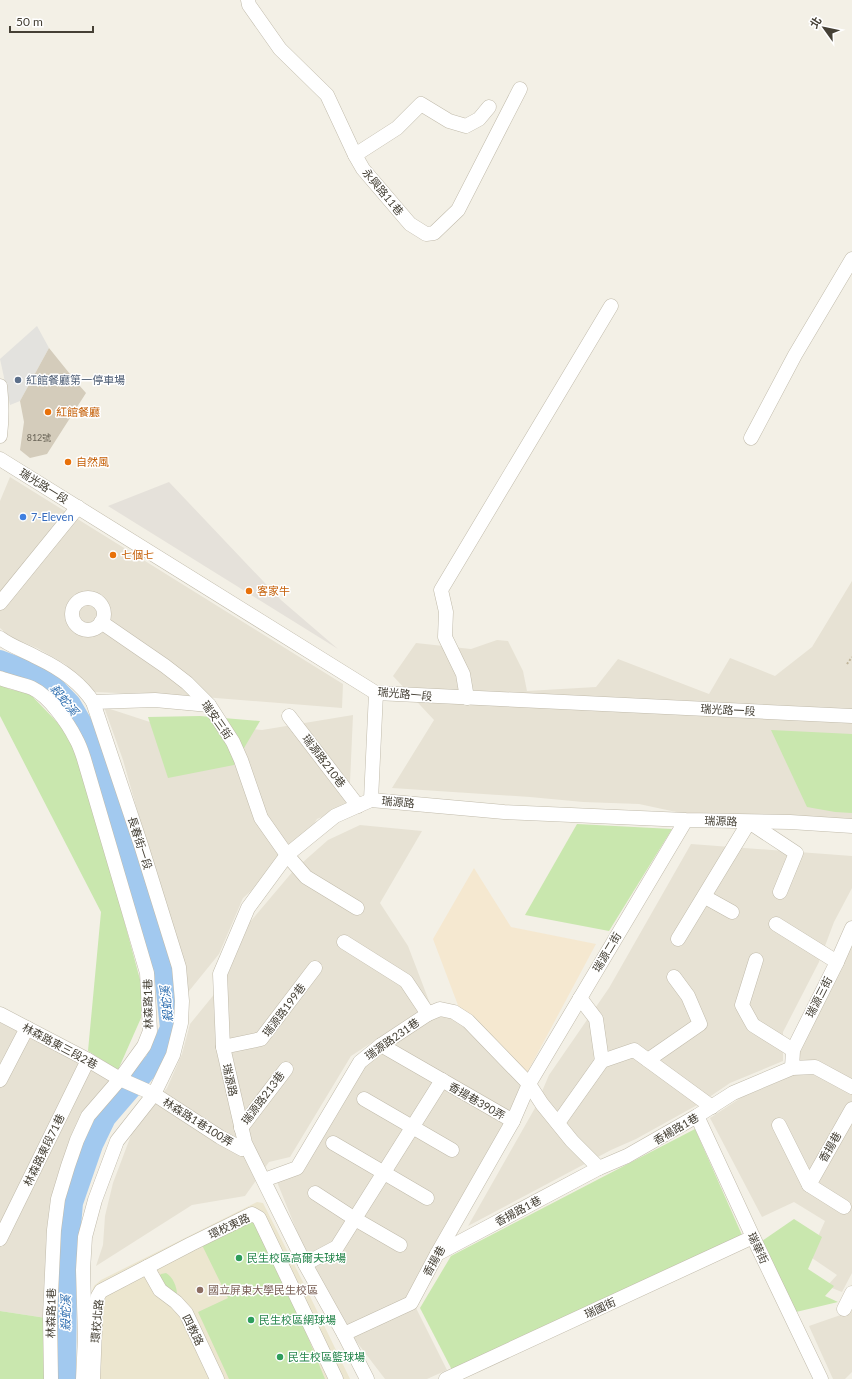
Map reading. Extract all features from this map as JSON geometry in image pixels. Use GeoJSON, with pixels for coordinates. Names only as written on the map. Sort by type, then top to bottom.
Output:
{"type":"FeatureCollection","features":[{"type":"Feature","properties":{"kind":"street","name":"永興路11巷"},"geometry":{"type":"LineString","coordinates":[[248,0],[249,5],[280,49],[327,95],[363,169],[410,224],[426,234],[434,233],[458,210],[520,89]]}},
{"type":"Feature","properties":{"kind":"street"},"geometry":{"type":"LineString","coordinates":[[355,155],[396,128],[421,104],[449,121],[466,126],[479,119],[489,107]]}},
{"type":"Feature","properties":{"kind":"street"},"geometry":{"type":"LineString","coordinates":[[751,438],[795,355],[852,259]]}},
{"type":"Feature","properties":{"kind":"street"},"geometry":{"type":"LineString","coordinates":[[467,698],[463,674],[445,638],[446,612],[441,590],[611,306]]}},
{"type":"Feature","properties":{"kind":"street"},"geometry":{"type":"LineString","coordinates":[[0,386],[2,413],[0,436]]}},
{"type":"Feature","properties":{"kind":"street","name":"瑞光路一段"},"geometry":{"type":"LineString","coordinates":[[0,459],[376,693],[852,716]]}},
{"type":"Feature","properties":{"kind":"street"},"geometry":{"type":"LineString","coordinates":[[0,604],[78,507]]}},
{"type":"Feature","properties":{"kind":"street","name":"瑞安三街"},"geometry":{"type":"LineString","coordinates":[[101,622],[182,679],[209,705],[233,742],[241,760],[261,818],[306,878],[357,908]]}},
{"type":"Feature","properties":{"kind":"street","name":"長春街一段"},"geometry":{"type":"LineString","coordinates":[[0,638],[60,670],[78,683],[87,693],[92,702],[141,845],[179,967],[182,1001],[181,1023],[173,1055],[154,1094]]}},
{"type":"Feature","properties":{"kind":"street","name":"林森路1巷"},"geometry":{"type":"LineString","coordinates":[[0,678],[32,688],[40,693],[68,724],[77,740],[109,839],[147,973],[149,992],[150,1031],[144,1046],[120,1079],[88,1116],[77,1140],[58,1199],[54,1230],[51,1310],[51,1379]]}},
{"type":"Feature","properties":{"kind":"street"},"geometry":{"type":"LineString","coordinates":[[371,800],[376,693]]}},
{"type":"Feature","properties":{"kind":"street"},"geometry":{"type":"LineString","coordinates":[[92,702],[155,700],[209,705]]}},
{"type":"Feature","properties":{"kind":"street","name":"瑞源路210巷"},"geometry":{"type":"LineString","coordinates":[[289,716],[358,806]]}},
{"type":"Feature","properties":{"kind":"street","name":"瑞源路"},"geometry":{"type":"LineString","coordinates":[[264,1180],[244,1143],[223,1048],[220,974],[248,908],[288,855],[335,816],[371,800],[504,812],[686,820],[790,822],[852,826]]}},
{"type":"Feature","properties":{"kind":"street","name":"瑞源二街"},"geometry":{"type":"LineString","coordinates":[[529,1084],[686,820]]}},
{"type":"Feature","properties":{"kind":"street"},"geometry":{"type":"LineString","coordinates":[[678,939],[705,897],[749,822],[796,852],[780,892]]}},
{"type":"Feature","properties":{"kind":"street"},"geometry":{"type":"LineString","coordinates":[[705,897],[732,912]]}},
{"type":"Feature","properties":{"kind":"street"},"geometry":{"type":"LineString","coordinates":[[776,924],[837,962]]}},
{"type":"Feature","properties":{"kind":"street","name":"瑞源三街"},"geometry":{"type":"LineString","coordinates":[[792,1068],[793,1050],[837,962],[852,928]]}},
{"type":"Feature","properties":{"kind":"street"},"geometry":{"type":"LineString","coordinates":[[344,942],[406,981],[428,1014]]}},
{"type":"Feature","properties":{"kind":"street"},"geometry":{"type":"LineString","coordinates":[[756,960],[742,1005],[753,1025],[793,1050]]}},
{"type":"Feature","properties":{"kind":"street","name":"瑞源路199巷"},"geometry":{"type":"LineString","coordinates":[[223,1048],[261,1039],[315,968]]}},
{"type":"Feature","properties":{"kind":"street"},"geometry":{"type":"LineString","coordinates":[[648,1060],[700,1024],[688,996],[674,977]]}},
{"type":"Feature","properties":{"kind":"street"},"geometry":{"type":"LineString","coordinates":[[580,998],[596,1019],[602,1061]]}},
{"type":"Feature","properties":{"kind":"street","name":"瑞源路231巷"},"geometry":{"type":"LineString","coordinates":[[264,1180],[296,1168],[360,1062],[381,1045],[428,1014],[440,1010],[454,1012],[464,1018],[529,1084]]}},
{"type":"Feature","properties":{"kind":"street","name":"林森路東三段2巷"},"geometry":{"type":"LineString","coordinates":[[0,1014],[88,1060],[120,1079],[154,1094]]}},
{"type":"Feature","properties":{"kind":"street"},"geometry":{"type":"LineString","coordinates":[[0,1080],[27,1028]]}},
{"type":"Feature","properties":{"kind":"street","name":"香揚巷390弄"},"geometry":{"type":"LineString","coordinates":[[381,1045],[513,1121]]}},
{"type":"Feature","properties":{"kind":"street"},"geometry":{"type":"LineString","coordinates":[[558,1123],[602,1061],[634,1050],[712,1107]]}},
{"type":"Feature","properties":{"kind":"street","name":"林森路東段71巷"},"geometry":{"type":"LineString","coordinates":[[0,1239],[88,1060]]}},
{"type":"Feature","properties":{"kind":"street","name":"香楊路1巷"},"geometry":{"type":"LineString","coordinates":[[599,1168],[627,1156],[698,1116],[733,1093],[792,1068],[815,1067],[852,1087]]}},
{"type":"Feature","properties":{"kind":"street","name":"瑞源路213巷"},"geometry":{"type":"LineString","coordinates":[[241,1128],[286,1068]]}},
{"type":"Feature","properties":{"kind":"street"},"geometry":{"type":"LineString","coordinates":[[305,1264],[337,1247],[442,1080]]}},
{"type":"Feature","properties":{"kind":"street"},"geometry":{"type":"LineString","coordinates":[[529,1084],[542,1104],[572,1141],[599,1168]]}},
{"type":"Feature","properties":{"kind":"street","name":"香揚巷"},"geometry":{"type":"LineString","coordinates":[[344,1334],[411,1303],[437,1254],[513,1121],[529,1084]]}},
{"type":"Feature","properties":{"kind":"street"},"geometry":{"type":"LineString","coordinates":[[83,1379],[85,1337],[83,1270],[85,1237],[95,1200],[117,1141],[154,1094]]}},
{"type":"Feature","properties":{"kind":"street","name":"林森路1巷100弄"},"geometry":{"type":"LineString","coordinates":[[154,1094],[242,1150]]}},
{"type":"Feature","properties":{"kind":"street"},"geometry":{"type":"LineString","coordinates":[[364,1099],[452,1150]]}},
{"type":"Feature","properties":{"kind":"street","name":"香揚巷"},"geometry":{"type":"LineString","coordinates":[[809,1185],[852,1110]]}},
{"type":"Feature","properties":{"kind":"street","name":"瑞華街"},"geometry":{"type":"LineString","coordinates":[[698,1116],[753,1237],[821,1379]]}},
{"type":"Feature","properties":{"kind":"street"},"geometry":{"type":"LineString","coordinates":[[779,1125],[809,1185],[844,1207]]}},
{"type":"Feature","properties":{"kind":"street"},"geometry":{"type":"LineString","coordinates":[[333,1143],[427,1198]]}},
{"type":"Feature","properties":{"kind":"street","name":"香揚路1巷"},"geometry":{"type":"LineString","coordinates":[[437,1254],[599,1168]]}},
{"type":"Feature","properties":{"kind":"street"},"geometry":{"type":"LineString","coordinates":[[264,1180],[305,1264],[344,1334],[366,1379]]}},
{"type":"Feature","properties":{"kind":"street"},"geometry":{"type":"LineString","coordinates":[[315,1192],[400,1245]]}},
{"type":"Feature","properties":{"kind":"street","name":"環校東路"},"geometry":{"type":"LineString","coordinates":[[147,1267],[250,1214],[257,1216],[336,1379]]}},
{"type":"Feature","properties":{"kind":"street","name":"瑞國街"},"geometry":{"type":"LineString","coordinates":[[448,1379],[753,1237]]}},
{"type":"Feature","properties":{"kind":"street","name":"環校北路"},"geometry":{"type":"LineString","coordinates":[[93,1379],[96,1303],[98,1296],[101,1291],[147,1267]]}},
{"type":"Feature","properties":{"kind":"street","name":"四教路"},"geometry":{"type":"LineString","coordinates":[[147,1267],[160,1290],[176,1302],[186,1314],[217,1379]]}},
{"type":"Feature","properties":{"kind":"street"},"geometry":{"type":"LineString","coordinates":[[844,1309],[852,1293]]}},
{"type":"Feature","properties":{"kind":"path"},"geometry":{"type":"LineString","coordinates":[[847,664],[852,657]]}},
{"type":"Feature","properties":{"kind":"shaded area","name":"紅館餐廳第一停車場"},"geometry":{"type":"Polygon","coordinates":[[[37,326],[49,348],[20,401],[10,405],[0,359],[37,326]]]}},
{"type":"Feature","properties":{"kind":"shaded area"},"geometry":{"type":"Polygon","coordinates":[[[10,477],[343,684],[342,708],[191,696],[94,692],[65,664],[37,648],[10,637],[0,628],[0,501],[10,477]]]}},
{"type":"Feature","properties":{"kind":"shaded area"},"geometry":{"type":"Polygon","coordinates":[[[169,482],[281,600],[338,649],[108,506],[169,482]]]}},
{"type":"Feature","properties":{"kind":"shaded area"},"geometry":{"type":"Polygon","coordinates":[[[852,581],[852,832],[732,824],[639,804],[583,802],[392,788],[434,720],[393,676],[416,643],[471,649],[497,640],[508,641],[523,671],[527,691],[596,687],[618,659],[709,694],[730,658],[775,676],[812,647],[852,581]]]}},
{"type":"Feature","properties":{"kind":"shaded area"},"geometry":{"type":"Polygon","coordinates":[[[104,707],[153,723],[205,725],[262,730],[353,715],[349,805],[317,819],[298,850],[243,898],[219,954],[185,996],[147,845],[123,760],[104,707]]]}},
{"type":"Feature","properties":{"kind":"shaded area"},"geometry":{"type":"Polygon","coordinates":[[[360,825],[422,831],[380,903],[408,946],[434,1014],[411,1017],[351,1056],[290,1157],[269,1162],[245,1196],[192,1205],[96,1266],[103,1245],[105,1216],[113,1183],[133,1130],[167,1088],[182,1054],[190,1024],[225,981],[250,922],[294,870],[328,840],[360,825]]]}},
{"type":"Feature","properties":{"kind":"shaded area"},"geometry":{"type":"Polygon","coordinates":[[[691,844],[852,856],[852,888],[834,922],[819,962],[783,1032],[783,1061],[730,1083],[699,1104],[636,1139],[611,1150],[468,1226],[535,1108],[549,1075],[609,988],[691,844]]]}},
{"type":"Feature","properties":{"kind":"shaded area"},"geometry":{"type":"Polygon","coordinates":[[[474,868],[511,927],[596,944],[527,1073],[459,1008],[433,939],[474,868]]]}},
{"type":"Feature","properties":{"kind":"shaded area"},"geometry":{"type":"Polygon","coordinates":[[[852,938],[852,1273],[842,1292],[827,1286],[837,1275],[809,1256],[825,1221],[794,1202],[762,1217],[710,1118],[742,1097],[796,1074],[796,1057],[836,979],[852,938]]]}},
{"type":"Feature","properties":{"kind":"shaded area"},"geometry":{"type":"Polygon","coordinates":[[[0,1014],[113,1079],[60,1172],[46,1236],[46,1318],[0,1311],[0,1014]]]}},
{"type":"Feature","properties":{"kind":"shaded area"},"geometry":{"type":"Polygon","coordinates":[[[438,1016],[452,1018],[466,1028],[524,1087],[411,1298],[447,1370],[427,1379],[385,1379],[346,1328],[309,1261],[275,1177],[298,1171],[363,1063],[427,1021],[438,1016]]]}},
{"type":"Feature","properties":{"kind":"shaded area","name":"國立屏東大學民生校區"},"geometry":{"type":"Polygon","coordinates":[[[257,1202],[263,1203],[350,1379],[89,1379],[91,1294],[94,1286],[101,1280],[257,1202]]]}},
{"type":"Feature","properties":{"kind":"shaded area"},"geometry":{"type":"Polygon","coordinates":[[[852,1311],[852,1372],[845,1379],[833,1379],[809,1326],[852,1311]]]}},
{"type":"Feature","properties":{"kind":"green space"},"geometry":{"type":"Polygon","coordinates":[[[0,684],[9,689],[30,694],[56,721],[69,737],[86,779],[142,987],[141,1018],[118,1070],[88,1051],[101,912],[0,716],[0,684]]]}},
{"type":"Feature","properties":{"kind":"green space"},"geometry":{"type":"Polygon","coordinates":[[[200,716],[260,721],[234,765],[168,778],[148,717],[200,716]]]}},
{"type":"Feature","properties":{"kind":"green space"},"geometry":{"type":"Polygon","coordinates":[[[771,730],[852,734],[852,813],[835,812],[807,807],[771,730]]]}},
{"type":"Feature","properties":{"kind":"green space"},"geometry":{"type":"Polygon","coordinates":[[[577,824],[672,829],[609,931],[525,915],[577,824]]]}},
{"type":"Feature","properties":{"kind":"green space"},"geometry":{"type":"Polygon","coordinates":[[[695,1129],[742,1235],[452,1370],[420,1308],[451,1256],[695,1129]]]}},
{"type":"Feature","properties":{"kind":"green space"},"geometry":{"type":"Polygon","coordinates":[[[251,1217],[304,1328],[325,1379],[229,1379],[198,1312],[228,1298],[200,1241],[251,1217]]]}},
{"type":"Feature","properties":{"kind":"green space"},"geometry":{"type":"Polygon","coordinates":[[[794,1219],[822,1237],[808,1269],[834,1286],[825,1296],[838,1302],[796,1312],[762,1241],[794,1219]]]}},
{"type":"Feature","properties":{"kind":"green space"},"geometry":{"type":"Polygon","coordinates":[[[166,1273],[174,1282],[177,1295],[156,1279],[161,1274],[166,1273]]]}},
{"type":"Feature","properties":{"kind":"green space"},"geometry":{"type":"Polygon","coordinates":[[[0,1311],[46,1318],[47,1379],[0,1379],[0,1311]]]}},
{"type":"Feature","properties":{"kind":"building","name":"紅館餐廳"},"geometry":{"type":"Polygon","coordinates":[[[49,348],[86,393],[47,454],[30,458],[20,450],[24,422],[20,401],[49,348]]]}},
{"type":"Feature","properties":{"kind":"waterway","name":"殺蛇溪"},"geometry":{"type":"LineString","coordinates":[[0,660],[45,677],[71,704],[88,733],[164,972],[170,1028],[155,1061],[106,1118],[93,1145],[73,1203],[67,1274],[66,1379]]}},
{"type":"Feature","properties":{"kind":"place","name":"紅館餐廳第一停車場"},"geometry":{"type":"Point","coordinates":[18,380]}},
{"type":"Feature","properties":{"kind":"place","name":"紅館餐廳"},"geometry":{"type":"Point","coordinates":[48,412]}},
{"type":"Feature","properties":{"kind":"place","name":"自然風"},"geometry":{"type":"Point","coordinates":[68,462]}},
{"type":"Feature","properties":{"kind":"place","name":"7-Eleven"},"geometry":{"type":"Point","coordinates":[23,517]}},
{"type":"Feature","properties":{"kind":"place","name":"七個七"},"geometry":{"type":"Point","coordinates":[113,555]}},
{"type":"Feature","properties":{"kind":"place","name":"客家牛"},"geometry":{"type":"Point","coordinates":[249,591]}},
{"type":"Feature","properties":{"kind":"place","name":"民生校區高爾夫球場"},"geometry":{"type":"Point","coordinates":[239,1258]}},
{"type":"Feature","properties":{"kind":"place","name":"國立屏東大學民生校區"},"geometry":{"type":"Point","coordinates":[200,1290]}},
{"type":"Feature","properties":{"kind":"place","name":"民生校區網球場"},"geometry":{"type":"Point","coordinates":[251,1320]}},
{"type":"Feature","properties":{"kind":"place","name":"民生校區籃球場"},"geometry":{"type":"Point","coordinates":[280,1357]}}]}
